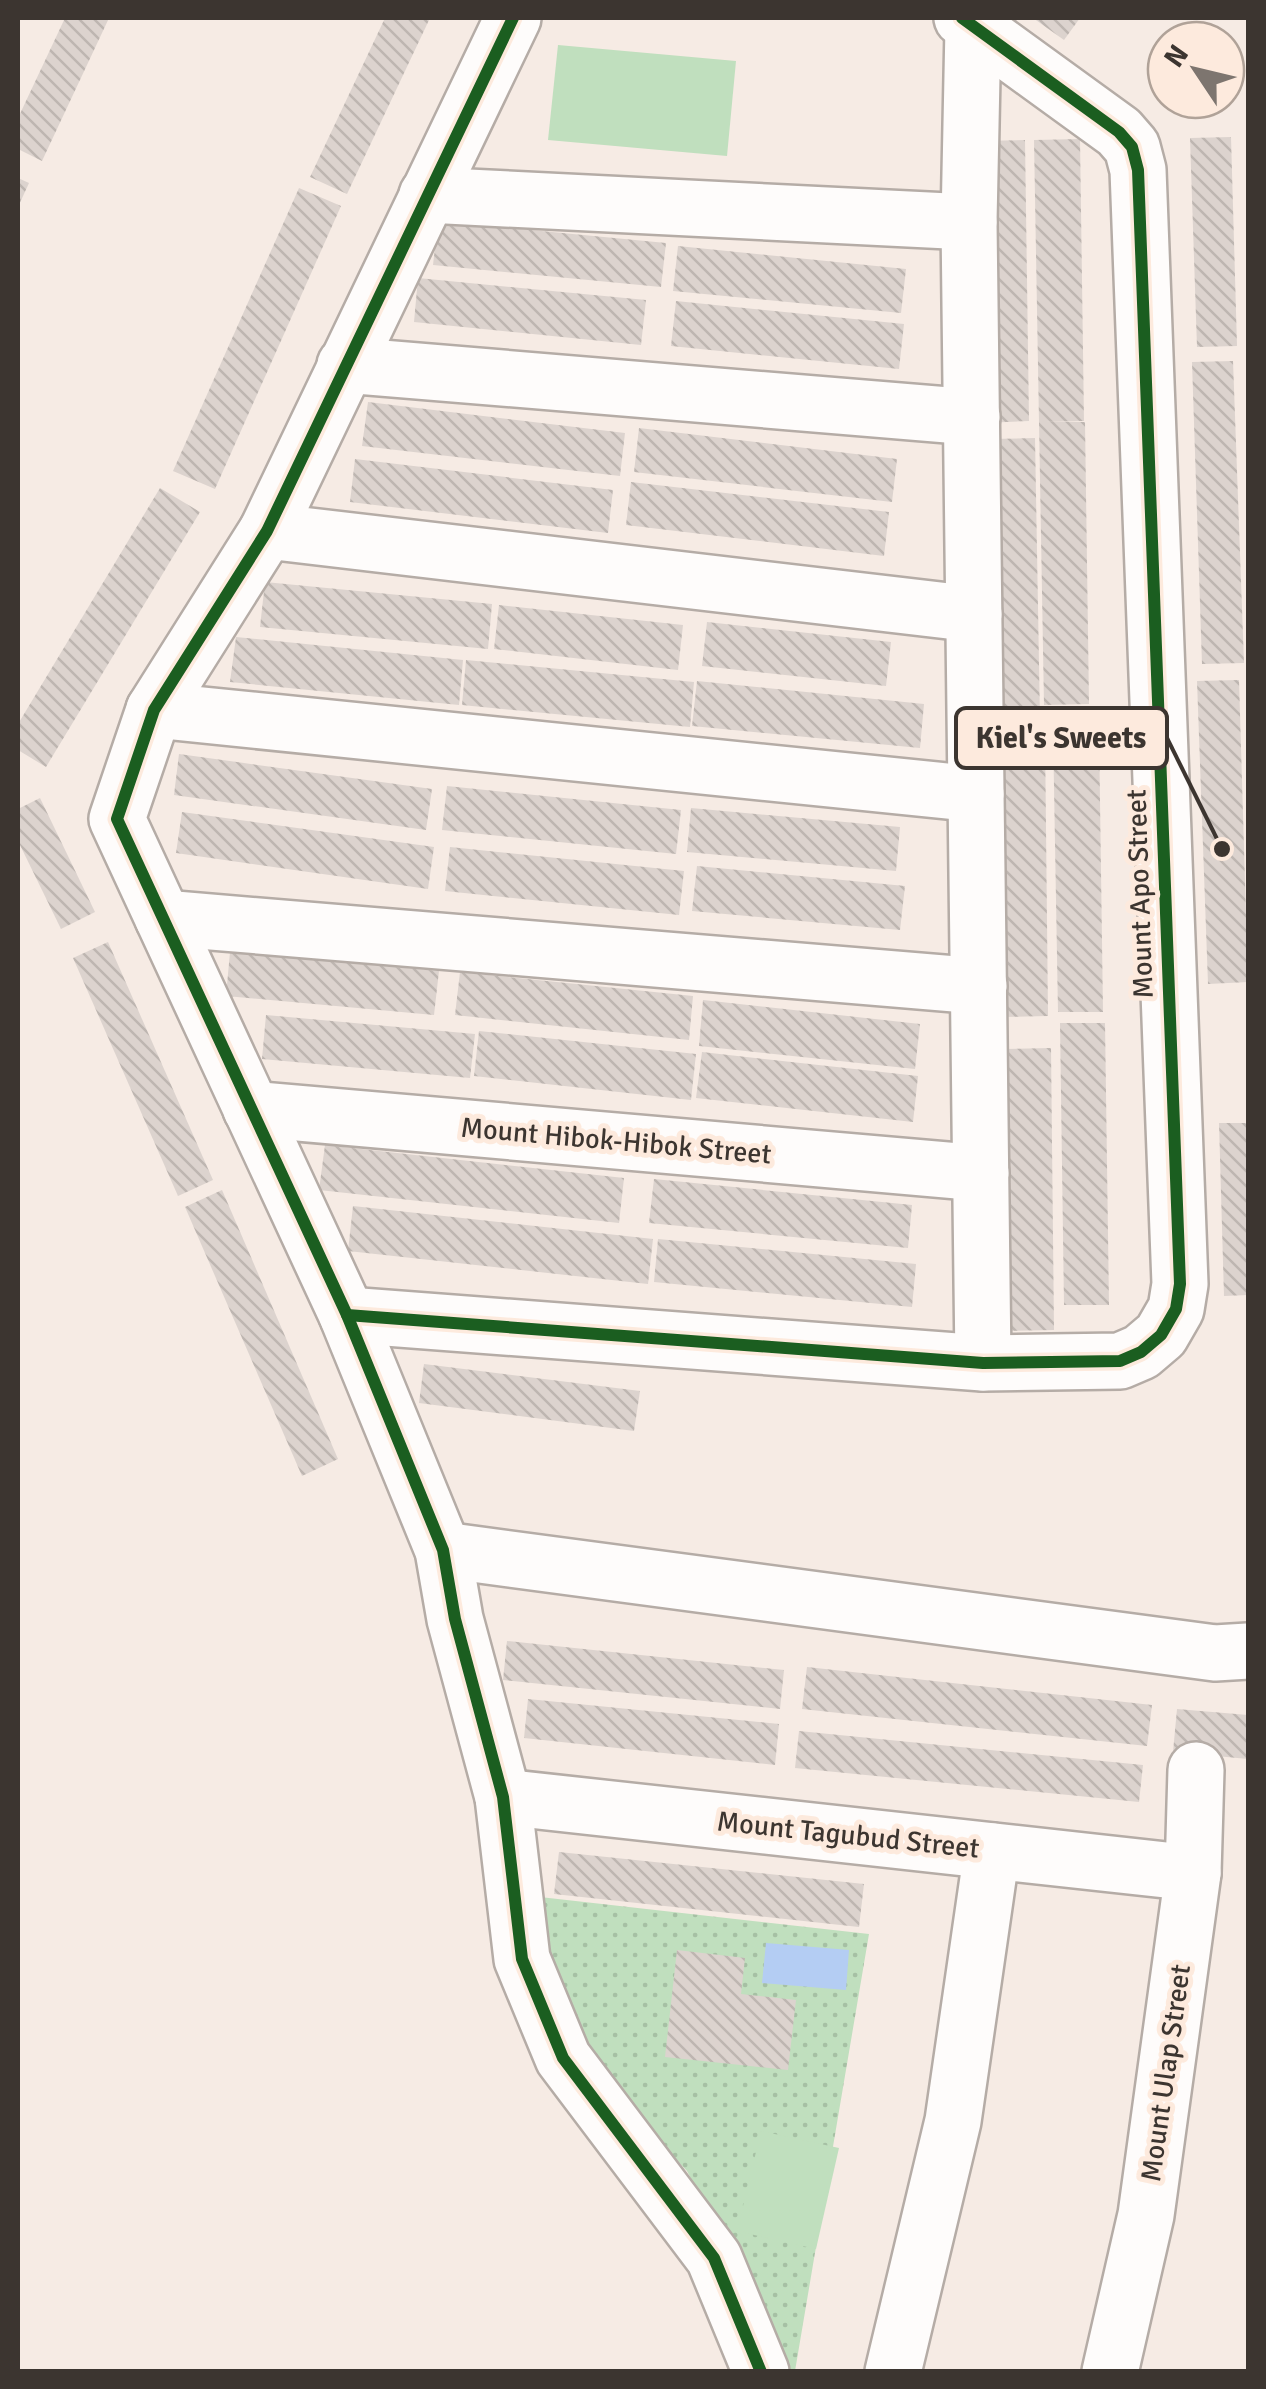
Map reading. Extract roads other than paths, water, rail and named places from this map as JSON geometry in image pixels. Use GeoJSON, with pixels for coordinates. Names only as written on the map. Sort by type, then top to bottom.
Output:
{"type":"FeatureCollection","features":[{"type":"Feature","properties":{"kind":"street"},"geometry":{"type":"LineString","coordinates":[[513,18],[267,531],[154,710],[117,819],[347,1315],[442,1550],[455,1619],[503,1797],[522,1959],[563,2058],[714,2258],[760,2372]]}},
{"type":"Feature","properties":{"kind":"street"},"geometry":{"type":"LineString","coordinates":[[347,1315],[983,1362],[967,22]]}},
{"type":"Feature","properties":{"kind":"street","name":"Mount Apo Street"},"geometry":{"type":"LineString","coordinates":[[967,22],[1104,120],[1132,147],[1140,195],[1180,1284],[1176,1309],[1161,1335],[1141,1352],[1120,1361],[983,1362]]}},
{"type":"Feature","properties":{"kind":"street"},"geometry":{"type":"LineString","coordinates":[[428,195],[969,222]]}},
{"type":"Feature","properties":{"kind":"street"},"geometry":{"type":"LineString","coordinates":[[345,365],[972,417]]}},
{"type":"Feature","properties":{"kind":"street"},"geometry":{"type":"LineString","coordinates":[[267,531],[974,614]]}},
{"type":"Feature","properties":{"kind":"street"},"geometry":{"type":"LineString","coordinates":[[154,710],[976,794]]}},
{"type":"Feature","properties":{"kind":"street"},"geometry":{"type":"LineString","coordinates":[[163,918],[979,986]]}},
{"type":"Feature","properties":{"kind":"street","name":"Mount Hibok-Hibok Street"},"geometry":{"type":"LineString","coordinates":[[251,1108],[981,1173]]}},
{"type":"Feature","properties":{"kind":"street"},"geometry":{"type":"LineString","coordinates":[[442,1550],[1216,1654],[1248,1651]]}},
{"type":"Feature","properties":{"kind":"street","name":"Mount Ulap Street"},"geometry":{"type":"LineString","coordinates":[[1110,2372],[1146,2215],[1193,1873],[1196,1770]]}},
{"type":"Feature","properties":{"kind":"street","name":"Mount Tagubud Street"},"geometry":{"type":"LineString","coordinates":[[503,1797],[1193,1873]]}},
{"type":"Feature","properties":{"kind":"street"},"geometry":{"type":"LineString","coordinates":[[893,2372],[953,2121],[992,1852]]}},
{"type":"Feature","properties":{"kind":"water"},"geometry":{"type":"Polygon","coordinates":[[[766,1943],[849,1950],[846,1990],[762,1983],[766,1943]]]}},
{"type":"Feature","properties":{"kind":"place","name":"Kiel's Sweets"},"geometry":{"type":"Point","coordinates":[1222,849]}}]}
